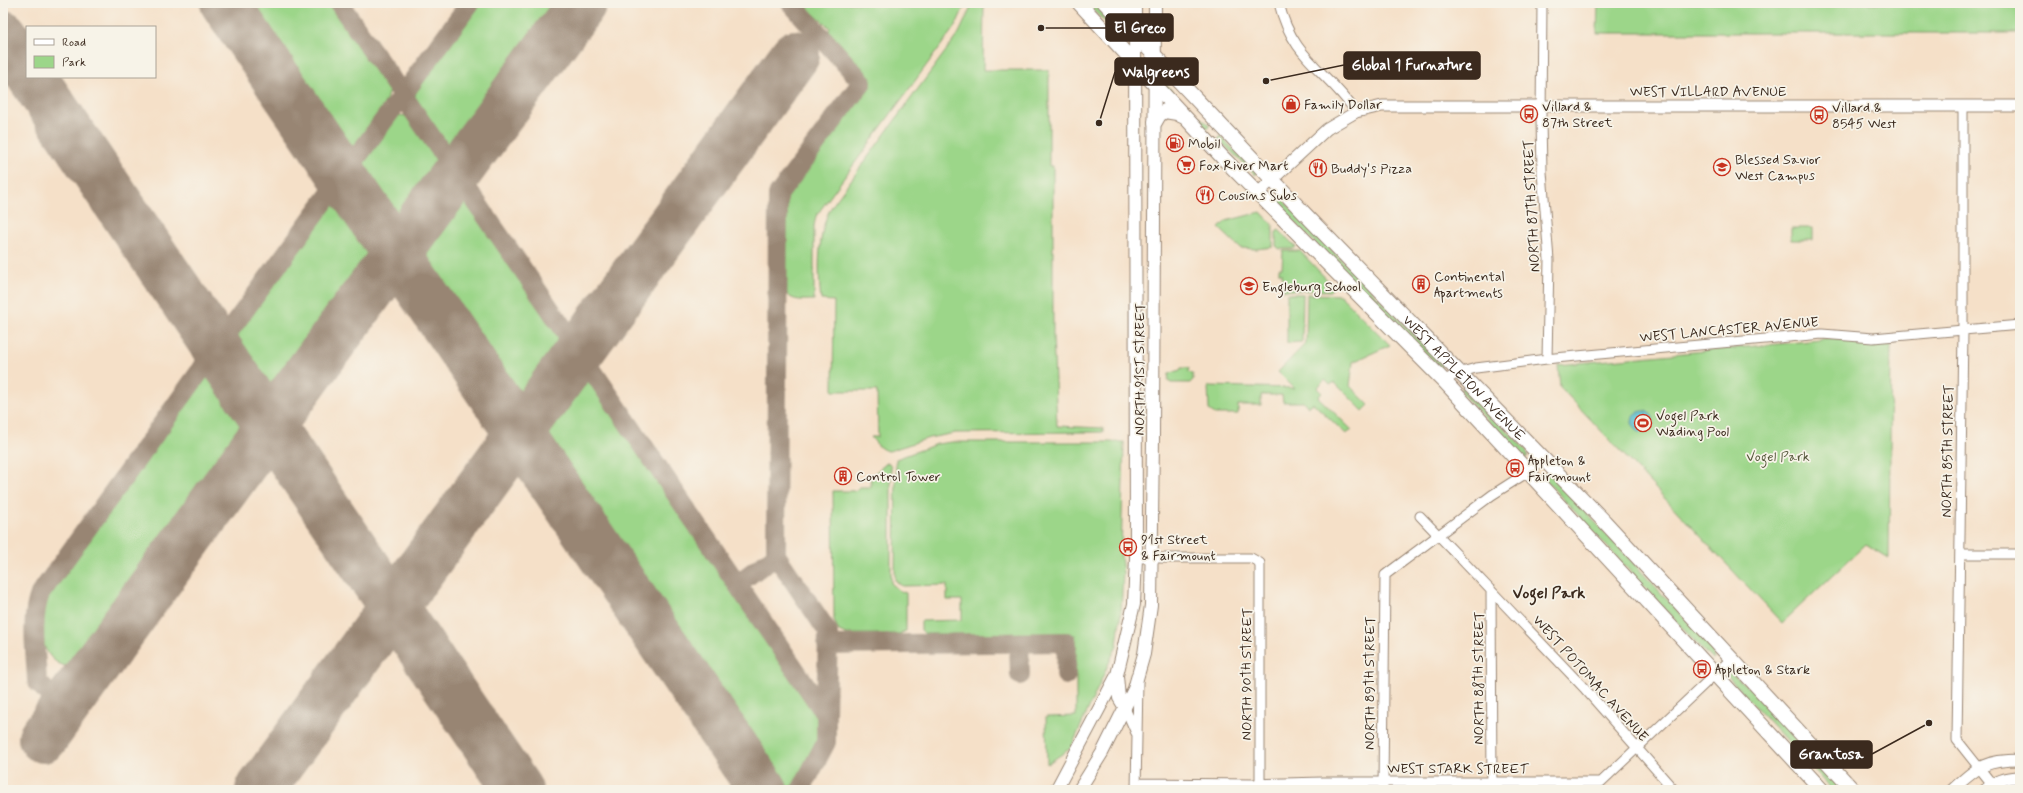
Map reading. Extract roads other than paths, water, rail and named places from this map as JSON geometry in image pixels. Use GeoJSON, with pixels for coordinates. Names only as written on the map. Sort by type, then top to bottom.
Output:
{"type":"FeatureCollection","features":[{"type":"Feature","properties":{"kind":"main road","name":"WEST APPLETON AVENUE"},"geometry":{"type":"LineString","coordinates":[[1079,3],[1206,139],[1444,381],[1822,790]]}},
{"type":"Feature","properties":{"kind":"main road","name":"NORTH 91ST STREET"},"geometry":{"type":"LineString","coordinates":[[1117,675],[1134,604],[1136,558],[1135,3]]}},
{"type":"Feature","properties":{"kind":"main road"},"geometry":{"type":"LineString","coordinates":[[1109,7],[1128,12],[1135,3]]}},
{"type":"Feature","properties":{"kind":"main road","name":"NORTH 91ST STREET"},"geometry":{"type":"LineString","coordinates":[[1138,673],[1144,654],[1151,605],[1155,3]]}},
{"type":"Feature","properties":{"kind":"main road","name":"WEST APPLETON AVENUE"},"geometry":{"type":"LineString","coordinates":[[1109,7],[1154,57],[1272,180],[1544,459],[1852,790]]}},
{"type":"Feature","properties":{"kind":"main road"},"geometry":{"type":"LineString","coordinates":[[1155,122],[1159,115],[1165,111],[1177,113],[1185,117]]}},
{"type":"Feature","properties":{"kind":"main road"},"geometry":{"type":"LineString","coordinates":[[1206,139],[1222,128]]}},
{"type":"Feature","properties":{"kind":"main road"},"geometry":{"type":"LineString","coordinates":[[1079,790],[1102,753],[1125,708],[1138,673]]}},
{"type":"Feature","properties":{"kind":"main road"},"geometry":{"type":"LineString","coordinates":[[1117,675],[1119,698],[1125,708]]}},
{"type":"Feature","properties":{"kind":"main road"},"geometry":{"type":"LineString","coordinates":[[1056,790],[1117,675]]}},
{"type":"Feature","properties":{"kind":"street"},"geometry":{"type":"LineString","coordinates":[[1280,3],[1290,34],[1296,45],[1348,101],[1356,112]]}},
{"type":"Feature","properties":{"kind":"street","name":"NORTH 87TH STREET"},"geometry":{"type":"LineString","coordinates":[[1542,3],[1542,172],[1548,260],[1548,359]]}},
{"type":"Feature","properties":{"kind":"street","name":"WEST VILLARD AVENUE"},"geometry":{"type":"LineString","coordinates":[[1258,192],[1328,129],[1356,112],[1393,105],[2020,106]]}},
{"type":"Feature","properties":{"kind":"street","name":"NORTH 85TH STREET"},"geometry":{"type":"LineString","coordinates":[[1963,107],[1963,330],[1957,740],[1978,767],[1988,787]]}},
{"type":"Feature","properties":{"kind":"street","name":"WEST LANCASTER AVENUE"},"geometry":{"type":"LineString","coordinates":[[1444,381],[1458,372],[1476,368],[1548,359],[1822,334],[1874,338],[2020,325]]}},
{"type":"Feature","properties":{"kind":"street"},"geometry":{"type":"LineString","coordinates":[[1438,535],[1492,495],[1528,472],[1544,459]]}},
{"type":"Feature","properties":{"kind":"street","name":"WEST POTOMAC AVENUE"},"geometry":{"type":"LineString","coordinates":[[1420,516],[1585,690],[1674,790]]}},
{"type":"Feature","properties":{"kind":"street","name":"NORTH 89TH STREET"},"geometry":{"type":"LineString","coordinates":[[1383,786],[1385,575],[1438,535]]}},
{"type":"Feature","properties":{"kind":"street"},"geometry":{"type":"LineString","coordinates":[[1960,554],[2020,554]]}},
{"type":"Feature","properties":{"kind":"street"},"geometry":{"type":"LineString","coordinates":[[1136,558],[1151,558]]}},
{"type":"Feature","properties":{"kind":"street","name":"NORTH 90TH STREET"},"geometry":{"type":"LineString","coordinates":[[1151,558],[1251,558],[1260,563],[1260,787]]}},
{"type":"Feature","properties":{"kind":"street","name":"NORTH 88TH STREET"},"geometry":{"type":"LineString","coordinates":[[1491,590],[1492,786]]}},
{"type":"Feature","properties":{"kind":"street","name":"WEST STARK STREET"},"geometry":{"type":"LineString","coordinates":[[1136,786],[1601,786],[1636,749],[1730,660]]}},
{"type":"Feature","properties":{"kind":"street","name":"NORTH 91ST STREET"},"geometry":{"type":"LineString","coordinates":[[1136,786],[1138,673]]}},
{"type":"Feature","properties":{"kind":"street","name":"NORTH 91ST STREET"},"geometry":{"type":"LineString","coordinates":[[1125,708],[1136,733]]}},
{"type":"Feature","properties":{"kind":"street"},"geometry":{"type":"LineString","coordinates":[[1952,790],[1978,767],[2001,760],[2020,760]]}},
{"type":"Feature","properties":{"kind":"street"},"geometry":{"type":"LineString","coordinates":[[1988,787],[2010,777],[2020,777]]}},
{"type":"Feature","properties":{"kind":"water","name":"Vogel Park Wading Pool"},"geometry":{"type":"Polygon","coordinates":[[[1643,411],[1651,414],[1654,422],[1651,430],[1643,433],[1635,430],[1632,422],[1635,414],[1643,411]]]}},
{"type":"Feature","properties":{"kind":"place","name":"El Greco"},"geometry":{"type":"Point","coordinates":[1041,28]}},
{"type":"Feature","properties":{"kind":"place","name":"Global 1 Furnature"},"geometry":{"type":"Point","coordinates":[1266,81]}},
{"type":"Feature","properties":{"kind":"place","name":"Family Dollar"},"geometry":{"type":"Point","coordinates":[1291,104]}},
{"type":"Feature","properties":{"kind":"place","name":"Villard & 87th Street"},"geometry":{"type":"Point","coordinates":[1529,114]}},
{"type":"Feature","properties":{"kind":"place","name":"Villard & 8545 West"},"geometry":{"type":"Point","coordinates":[1819,115]}},
{"type":"Feature","properties":{"kind":"place","name":"Walgreens"},"geometry":{"type":"Point","coordinates":[1099,123]}},
{"type":"Feature","properties":{"kind":"place","name":"Mobil"},"geometry":{"type":"Point","coordinates":[1175,143]}},
{"type":"Feature","properties":{"kind":"place","name":"Fox River Mart"},"geometry":{"type":"Point","coordinates":[1186,165]}},
{"type":"Feature","properties":{"kind":"place","name":"Blessed Savior West Campus"},"geometry":{"type":"Point","coordinates":[1722,167]}},
{"type":"Feature","properties":{"kind":"place","name":"Buddy's Pizza"},"geometry":{"type":"Point","coordinates":[1318,168]}},
{"type":"Feature","properties":{"kind":"place","name":"Cousins Subs"},"geometry":{"type":"Point","coordinates":[1205,195]}},
{"type":"Feature","properties":{"kind":"place","name":"Continental Apartments"},"geometry":{"type":"Point","coordinates":[1421,284]}},
{"type":"Feature","properties":{"kind":"place","name":"Engleburg School"},"geometry":{"type":"Point","coordinates":[1249,286]}},
{"type":"Feature","properties":{"kind":"place","name":"Vogel Park Wading Pool"},"geometry":{"type":"Point","coordinates":[1643,423]}},
{"type":"Feature","properties":{"kind":"place","name":"Appleton & Fairmount"},"geometry":{"type":"Point","coordinates":[1515,468]}},
{"type":"Feature","properties":{"kind":"place","name":"Control Tower"},"geometry":{"type":"Point","coordinates":[843,476]}},
{"type":"Feature","properties":{"kind":"place","name":"91st Street & Fairmount"},"geometry":{"type":"Point","coordinates":[1128,547]}},
{"type":"Feature","properties":{"kind":"place","name":"Appleton & Stark"},"geometry":{"type":"Point","coordinates":[1702,669]}},
{"type":"Feature","properties":{"kind":"place","name":"Grantosa"},"geometry":{"type":"Point","coordinates":[1929,723]}},
{"type":"Feature","properties":{"kind":"district","name":"Vogel Park"},"geometry":{"type":"Point","coordinates":[1549,592]}}]}
